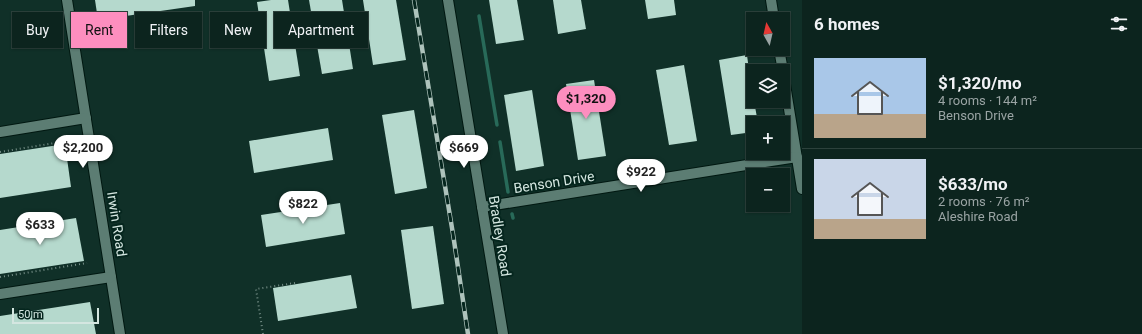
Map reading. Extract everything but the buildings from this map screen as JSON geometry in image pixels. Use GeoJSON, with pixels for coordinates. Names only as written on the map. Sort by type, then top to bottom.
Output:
{"type":"FeatureCollection","features":[{"type":"Feature","properties":{"kind":"street","name":"Irwin Road"},"geometry":{"type":"LineString","coordinates":[[67,0],[120,334]]}},
{"type":"Feature","properties":{"kind":"street","name":"Bradley Road"},"geometry":{"type":"LineString","coordinates":[[448,0],[503,334]]}},
{"type":"Feature","properties":{"kind":"street"},"geometry":{"type":"LineString","coordinates":[[771,0],[773,12]]}},
{"type":"Feature","properties":{"kind":"street"},"geometry":{"type":"LineString","coordinates":[[789,108],[802,189]]}},
{"type":"Feature","properties":{"kind":"street"},"geometry":{"type":"LineString","coordinates":[[0,132],[86,118]]}},
{"type":"Feature","properties":{"kind":"street","name":"Benson Drive"},"geometry":{"type":"LineString","coordinates":[[482,207],[797,157]]}},
{"type":"Feature","properties":{"kind":"street"},"geometry":{"type":"LineString","coordinates":[[0,294],[111,277]]}},
{"type":"Feature","properties":{"kind":"path"},"geometry":{"type":"LineString","coordinates":[[0,152],[67,141]]}},
{"type":"Feature","properties":{"kind":"path"},"geometry":{"type":"LineString","coordinates":[[0,277],[87,263]]}},
{"type":"Feature","properties":{"kind":"path"},"geometry":{"type":"LineString","coordinates":[[263,334],[256,289],[295,284]]}},
{"type":"Feature","properties":{"kind":"waterway"},"geometry":{"type":"LineString","coordinates":[[479,16],[497,125]]}},
{"type":"Feature","properties":{"kind":"waterway"},"geometry":{"type":"LineString","coordinates":[[500,142],[508,192]]}},
{"type":"Feature","properties":{"kind":"waterway"},"geometry":{"type":"LineString","coordinates":[[512,214],[513,218]]}},
{"type":"Feature","properties":{"kind":"railway"},"geometry":{"type":"LineString","coordinates":[[414,0],[468,334]]}}]}
